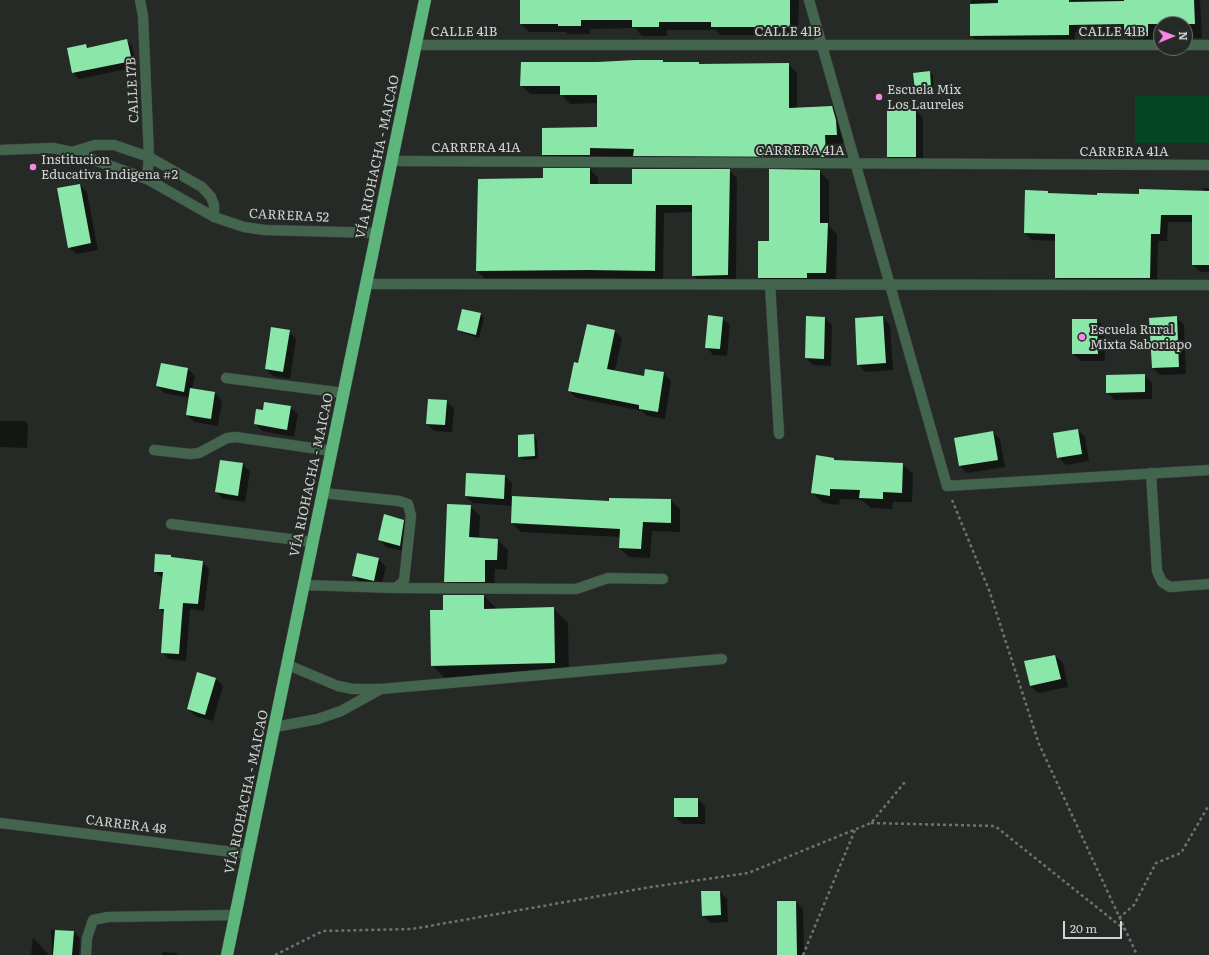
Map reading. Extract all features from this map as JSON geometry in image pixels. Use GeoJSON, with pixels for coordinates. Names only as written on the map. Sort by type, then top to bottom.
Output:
{"type":"FeatureCollection","features":[{"type":"Feature","properties":{"kind":"highway","name":"VÍA RIOHACHA - MAICAO"},"geometry":{"type":"LineString","coordinates":[[228,955],[425,0]]}},
{"type":"Feature","properties":{"kind":"street","name":"CALLE 17B"},"geometry":{"type":"LineString","coordinates":[[140,0],[143,16],[149,157],[148,179]]}},
{"type":"Feature","properties":{"kind":"street"},"geometry":{"type":"LineString","coordinates":[[809,0],[947,486],[1209,470]]}},
{"type":"Feature","properties":{"kind":"street","name":"CALLE 41B"},"geometry":{"type":"LineString","coordinates":[[416,45],[1153,45]]}},
{"type":"Feature","properties":{"kind":"street"},"geometry":{"type":"LineString","coordinates":[[1193,45],[1209,45]]}},
{"type":"Feature","properties":{"kind":"street"},"geometry":{"type":"LineString","coordinates":[[72,152],[95,145],[114,145],[149,157],[202,187],[211,197],[214,205],[214,217]]}},
{"type":"Feature","properties":{"kind":"street","name":"CARRERA 52"},"geometry":{"type":"LineString","coordinates":[[0,150],[53,148],[72,152],[148,179],[214,217],[244,227],[265,230],[376,233]]}},
{"type":"Feature","properties":{"kind":"street","name":"CARRERA 41A"},"geometry":{"type":"LineString","coordinates":[[392,161],[1209,165]]}},
{"type":"Feature","properties":{"kind":"street"},"geometry":{"type":"LineString","coordinates":[[366,284],[1209,285]]}},
{"type":"Feature","properties":{"kind":"street"},"geometry":{"type":"LineString","coordinates":[[770,285],[779,434]]}},
{"type":"Feature","properties":{"kind":"street"},"geometry":{"type":"LineString","coordinates":[[226,378],[344,393]]}},
{"type":"Feature","properties":{"kind":"street"},"geometry":{"type":"LineString","coordinates":[[154,450],[194,454],[199,453],[227,438],[236,437],[332,451]]}},
{"type":"Feature","properties":{"kind":"street"},"geometry":{"type":"LineString","coordinates":[[1151,473],[1157,571],[1162,582],[1170,587],[1209,584]]}},
{"type":"Feature","properties":{"kind":"street"},"geometry":{"type":"LineString","coordinates":[[323,493],[399,501],[408,504],[411,516],[404,581],[396,588]]}},
{"type":"Feature","properties":{"kind":"street"},"geometry":{"type":"LineString","coordinates":[[171,524],[313,542]]}},
{"type":"Feature","properties":{"kind":"street"},"geometry":{"type":"LineString","coordinates":[[304,585],[396,588],[576,589],[608,578],[663,578]]}},
{"type":"Feature","properties":{"kind":"street"},"geometry":{"type":"LineString","coordinates":[[288,665],[338,686],[353,689],[381,689],[722,658]]}},
{"type":"Feature","properties":{"kind":"street"},"geometry":{"type":"LineString","coordinates":[[274,727],[318,719],[341,711],[381,689]]}},
{"type":"Feature","properties":{"kind":"street","name":"CARRERA 48"},"geometry":{"type":"LineString","coordinates":[[0,823],[248,854]]}},
{"type":"Feature","properties":{"kind":"street"},"geometry":{"type":"LineString","coordinates":[[86,955],[87,938],[93,920],[108,917],[236,915]]}},
{"type":"Feature","properties":{"kind":"path"},"geometry":{"type":"LineString","coordinates":[[947,486],[989,590],[1039,744],[1137,955]]}},
{"type":"Feature","properties":{"kind":"path"},"geometry":{"type":"LineString","coordinates":[[871,823],[904,782]]}},
{"type":"Feature","properties":{"kind":"path"},"geometry":{"type":"LineString","coordinates":[[1119,918],[1134,904],[1156,863],[1181,853],[1209,805]]}},
{"type":"Feature","properties":{"kind":"path"},"geometry":{"type":"LineString","coordinates":[[275,955],[323,931],[412,929],[651,887],[748,873],[871,823],[995,826],[1125,930]]}},
{"type":"Feature","properties":{"kind":"path"},"geometry":{"type":"LineString","coordinates":[[803,955],[855,829]]}},
{"type":"Feature","properties":{"kind":"green space"},"geometry":{"type":"Polygon","coordinates":[[[1135,96],[1209,96],[1209,143],[1135,143],[1135,96]]]}},
{"type":"Feature","properties":{"kind":"building"},"geometry":{"type":"Polygon","coordinates":[[[520,0],[790,0],[790,27],[711,27],[711,22],[659,22],[659,27],[632,27],[632,20],[581,20],[581,26],[558,26],[558,24],[520,24],[520,0]]]}},
{"type":"Feature","properties":{"kind":"building"},"geometry":{"type":"Polygon","coordinates":[[[998,0],[1069,0],[1069,2],[1194,0],[1195,24],[1193,24],[1193,16],[1153,16],[1153,24],[1148,24],[1148,36],[1124,36],[1124,24],[1069,25],[1069,35],[970,36],[970,4],[998,3],[998,0]]]}},
{"type":"Feature","properties":{"kind":"building"},"geometry":{"type":"Polygon","coordinates":[[[127,39],[132,61],[72,73],[67,48],[86,44],[87,48],[127,39]]]}},
{"type":"Feature","properties":{"kind":"building"},"geometry":{"type":"Polygon","coordinates":[[[636,60],[699,62],[699,64],[789,63],[789,108],[832,106],[836,120],[837,135],[825,135],[826,157],[633,156],[634,149],[590,148],[590,155],[542,155],[542,128],[597,127],[597,95],[560,95],[560,86],[520,86],[521,62],[597,62],[636,60]]]}},
{"type":"Feature","properties":{"kind":"building"},"geometry":{"type":"Polygon","coordinates":[[[930,71],[931,88],[915,90],[913,73],[930,71]]]}},
{"type":"Feature","properties":{"kind":"building"},"geometry":{"type":"Polygon","coordinates":[[[887,109],[916,109],[916,157],[887,157],[887,109]]]}},
{"type":"Feature","properties":{"kind":"building"},"geometry":{"type":"Polygon","coordinates":[[[543,168],[590,168],[590,184],[632,184],[632,169],[730,169],[728,275],[692,276],[692,205],[656,205],[655,271],[476,271],[478,179],[543,178],[543,168]]]}},
{"type":"Feature","properties":{"kind":"building"},"geometry":{"type":"Polygon","coordinates":[[[769,169],[820,170],[820,223],[828,223],[826,273],[807,273],[807,278],[758,278],[758,241],[769,241],[769,169]]]}},
{"type":"Feature","properties":{"kind":"building"},"geometry":{"type":"Polygon","coordinates":[[[80,184],[91,243],[68,248],[57,188],[80,184]]]}},
{"type":"Feature","properties":{"kind":"building"},"geometry":{"type":"Polygon","coordinates":[[[1139,189],[1209,191],[1209,265],[1192,265],[1192,215],[1161,215],[1160,234],[1151,234],[1150,278],[1055,278],[1055,234],[1024,233],[1025,190],[1048,191],[1048,193],[1097,195],[1097,193],[1139,194],[1139,189]]]}},
{"type":"Feature","properties":{"kind":"building"},"geometry":{"type":"Polygon","coordinates":[[[462,309],[481,313],[476,335],[457,330],[462,309]]]}},
{"type":"Feature","properties":{"kind":"building"},"geometry":{"type":"Polygon","coordinates":[[[708,315],[723,317],[720,349],[705,348],[708,315]]]}},
{"type":"Feature","properties":{"kind":"building"},"geometry":{"type":"Polygon","coordinates":[[[806,316],[825,317],[824,359],[805,358],[806,316]]]}},
{"type":"Feature","properties":{"kind":"building"},"geometry":{"type":"Polygon","coordinates":[[[883,316],[886,363],[857,365],[855,318],[883,316]]]}},
{"type":"Feature","properties":{"kind":"building"},"geometry":{"type":"Polygon","coordinates":[[[1177,316],[1179,367],[1152,368],[1149,318],[1177,316]]]}},
{"type":"Feature","properties":{"kind":"building"},"geometry":{"type":"Polygon","coordinates":[[[1072,319],[1097,319],[1098,354],[1072,354],[1072,319]]]}},
{"type":"Feature","properties":{"kind":"building"},"geometry":{"type":"Polygon","coordinates":[[[587,324],[615,330],[607,369],[644,376],[645,369],[664,372],[658,412],[639,409],[639,405],[568,391],[574,362],[578,363],[587,324]]]}},
{"type":"Feature","properties":{"kind":"building"},"geometry":{"type":"Polygon","coordinates":[[[271,327],[290,330],[283,372],[265,369],[271,327]]]}},
{"type":"Feature","properties":{"kind":"building"},"geometry":{"type":"Polygon","coordinates":[[[161,363],[188,368],[184,392],[156,386],[161,363]]]}},
{"type":"Feature","properties":{"kind":"building"},"geometry":{"type":"Polygon","coordinates":[[[1145,374],[1145,392],[1106,393],[1106,375],[1145,374]]]}},
{"type":"Feature","properties":{"kind":"building"},"geometry":{"type":"Polygon","coordinates":[[[190,388],[215,392],[211,419],[186,415],[190,388]]]}},
{"type":"Feature","properties":{"kind":"building"},"geometry":{"type":"Polygon","coordinates":[[[428,399],[447,400],[445,425],[426,424],[428,399]]]}},
{"type":"Feature","properties":{"kind":"building"},"geometry":{"type":"Polygon","coordinates":[[[264,402],[291,406],[287,430],[254,424],[256,409],[263,410],[264,402]]]}},
{"type":"Feature","properties":{"kind":"building"},"geometry":{"type":"Polygon","coordinates":[[[1078,429],[1082,454],[1057,458],[1053,433],[1078,429]]]}},
{"type":"Feature","properties":{"kind":"building"},"geometry":{"type":"Polygon","coordinates":[[[993,431],[998,460],[959,466],[954,438],[993,431]]]}},
{"type":"Feature","properties":{"kind":"building"},"geometry":{"type":"Polygon","coordinates":[[[534,434],[535,456],[518,457],[518,435],[534,434]]]}},
{"type":"Feature","properties":{"kind":"building"},"geometry":{"type":"Polygon","coordinates":[[[816,455],[834,458],[834,460],[903,463],[902,493],[883,492],[883,499],[859,498],[860,490],[830,489],[830,496],[811,493],[816,455]]]}},
{"type":"Feature","properties":{"kind":"building"},"geometry":{"type":"Polygon","coordinates":[[[220,460],[243,463],[238,496],[215,492],[220,460]]]}},
{"type":"Feature","properties":{"kind":"building"},"geometry":{"type":"Polygon","coordinates":[[[466,473],[505,475],[504,499],[465,496],[466,473]]]}},
{"type":"Feature","properties":{"kind":"building"},"geometry":{"type":"Polygon","coordinates":[[[512,496],[609,501],[609,498],[671,499],[671,523],[643,522],[641,549],[619,548],[620,529],[511,523],[512,496]]]}},
{"type":"Feature","properties":{"kind":"building"},"geometry":{"type":"Polygon","coordinates":[[[447,504],[471,505],[469,537],[498,539],[497,560],[485,560],[485,582],[444,582],[447,504]]]}},
{"type":"Feature","properties":{"kind":"building"},"geometry":{"type":"Polygon","coordinates":[[[384,514],[404,520],[400,546],[378,540],[384,514]]]}},
{"type":"Feature","properties":{"kind":"building"},"geometry":{"type":"Polygon","coordinates":[[[357,553],[379,558],[374,581],[352,576],[357,553]]]}},
{"type":"Feature","properties":{"kind":"building"},"geometry":{"type":"Polygon","coordinates":[[[155,554],[171,555],[171,557],[203,561],[198,604],[183,603],[179,654],[161,653],[164,609],[159,609],[163,572],[154,572],[155,554]]]}},
{"type":"Feature","properties":{"kind":"building"},"geometry":{"type":"Polygon","coordinates":[[[443,595],[484,595],[484,609],[554,607],[555,663],[431,666],[430,610],[443,610],[443,595]]]}},
{"type":"Feature","properties":{"kind":"building"},"geometry":{"type":"Polygon","coordinates":[[[1055,655],[1061,679],[1030,686],[1024,661],[1055,655]]]}},
{"type":"Feature","properties":{"kind":"building"},"geometry":{"type":"Polygon","coordinates":[[[197,672],[216,678],[205,715],[187,709],[197,672]]]}},
{"type":"Feature","properties":{"kind":"building"},"geometry":{"type":"Polygon","coordinates":[[[674,798],[698,798],[698,817],[674,817],[674,798]]]}},
{"type":"Feature","properties":{"kind":"building"},"geometry":{"type":"Polygon","coordinates":[[[701,891],[720,891],[721,915],[702,916],[701,891]]]}},
{"type":"Feature","properties":{"kind":"building"},"geometry":{"type":"Polygon","coordinates":[[[777,901],[796,901],[797,955],[777,955],[777,901]]]}},
{"type":"Feature","properties":{"kind":"building"},"geometry":{"type":"Polygon","coordinates":[[[55,930],[74,931],[72,955],[53,955],[55,930]]]}},
{"type":"Feature","properties":{"kind":"place","name":"Escuela Mix Los Laureles"},"geometry":{"type":"Point","coordinates":[879,97]}},
{"type":"Feature","properties":{"kind":"place","name":"Institucion Educativa Indigena #2"},"geometry":{"type":"Point","coordinates":[33,167]}},
{"type":"Feature","properties":{"kind":"place","name":"Escuela Rural Mixta Saboriapo"},"geometry":{"type":"Point","coordinates":[1082,337]}}]}
